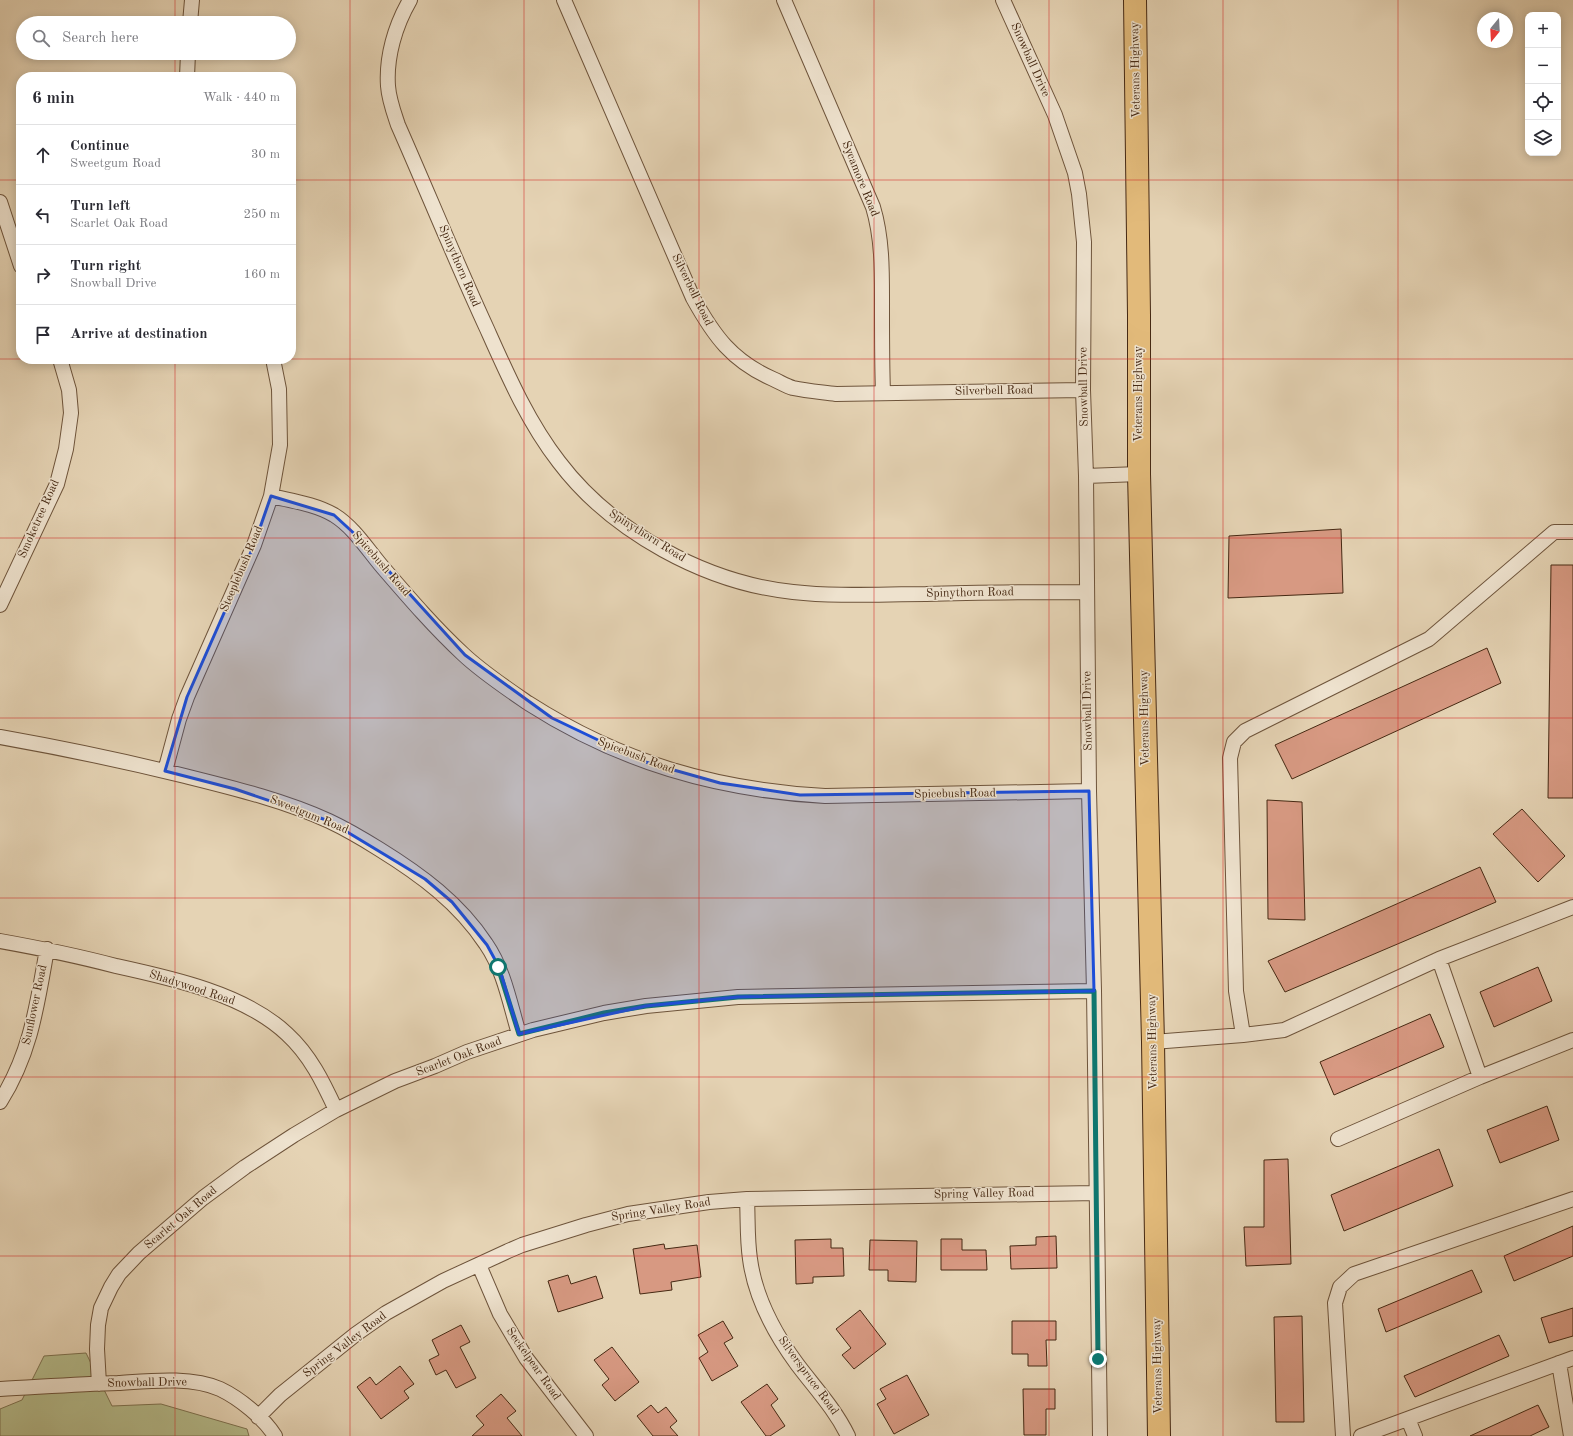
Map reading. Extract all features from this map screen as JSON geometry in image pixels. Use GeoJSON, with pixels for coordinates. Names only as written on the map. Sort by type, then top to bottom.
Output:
{"type":"FeatureCollection","features":[{"type":"Feature","properties":{"kind":"main road","name":"Veterans Highway"},"geometry":{"type":"LineString","coordinates":[[1135,0],[1139,315],[1139,474],[1153,1042],[1159,1436]]}},
{"type":"Feature","properties":{"kind":"street"},"geometry":{"type":"LineString","coordinates":[[191,16],[192,0]]}},
{"type":"Feature","properties":{"kind":"street","name":"Spinythorn Road"},"geometry":{"type":"LineString","coordinates":[[410,0],[401,17],[388,62],[388,87],[398,125],[477,308],[519,400],[539,434],[559,463],[577,484],[604,509],[626,526],[684,560],[737,581],[775,589],[794,592],[844,595],[1087,592]]}},
{"type":"Feature","properties":{"kind":"street","name":"Silverbell Road"},"geometry":{"type":"LineString","coordinates":[[564,0],[693,298],[719,340],[746,364],[762,374],[791,388],[836,394],[1084,390]]}},
{"type":"Feature","properties":{"kind":"street","name":"Sycamore Road"},"geometry":{"type":"LineString","coordinates":[[784,0],[864,186],[876,219],[882,281],[882,393]]}},
{"type":"Feature","properties":{"kind":"street","name":"Snowball Drive"},"geometry":{"type":"LineString","coordinates":[[1003,0],[1055,115],[1075,173],[1080,194],[1084,242],[1084,390],[1089,791],[1094,991],[1100,1436]]}},
{"type":"Feature","properties":{"kind":"street"},"geometry":{"type":"LineString","coordinates":[[187,72],[188,60]]}},
{"type":"Feature","properties":{"kind":"street"},"geometry":{"type":"LineString","coordinates":[[0,202],[16,251]]}},
{"type":"Feature","properties":{"kind":"street","name":"Smoketree Road"},"geometry":{"type":"LineString","coordinates":[[0,604],[57,484],[66,449],[70,413],[69,390],[61,364]]}},
{"type":"Feature","properties":{"kind":"street","name":"Steeplebush Road"},"geometry":{"type":"LineString","coordinates":[[164,771],[179,719],[187,698],[254,546],[271,496],[280,445],[279,389],[275,364]]}},
{"type":"Feature","properties":{"kind":"street"},"geometry":{"type":"LineString","coordinates":[[1086,476],[1139,474]]}},
{"type":"Feature","properties":{"kind":"street","name":"Spicebush Road"},"geometry":{"type":"LineString","coordinates":[[271,496],[313,506],[334,515],[358,537],[384,569],[443,634],[465,655],[510,691],[552,718],[606,746],[642,761],[720,783],[800,795],[825,796],[1089,791]]}},
{"type":"Feature","properties":{"kind":"street"},"geometry":{"type":"LineString","coordinates":[[1243,1036],[1236,991],[1230,758],[1234,742],[1245,731],[1429,639],[1554,532],[1573,532]]}},
{"type":"Feature","properties":{"kind":"street","name":"Sweetgum Road"},"geometry":{"type":"LineString","coordinates":[[0,737],[65,748],[235,789],[288,805],[329,821],[358,836],[403,863],[425,879],[452,902],[469,920],[487,945],[498,967],[519,1034]]}},
{"type":"Feature","properties":{"kind":"street"},"geometry":{"type":"LineString","coordinates":[[1153,1042],[1243,1036],[1284,1030],[1439,959],[1573,907]]}},
{"type":"Feature","properties":{"kind":"street","name":"Shadywood Road"},"geometry":{"type":"LineString","coordinates":[[0,941],[47,949],[151,974],[223,995],[244,1005],[270,1020],[287,1033],[306,1054],[321,1078],[336,1110]]}},
{"type":"Feature","properties":{"kind":"street","name":"Sunflower Road"},"geometry":{"type":"LineString","coordinates":[[0,1102],[16,1073],[34,1024],[47,949]]}},
{"type":"Feature","properties":{"kind":"street"},"geometry":{"type":"LineString","coordinates":[[1439,959],[1480,1077]]}},
{"type":"Feature","properties":{"kind":"street","name":"Scarlet Oak Road"},"geometry":{"type":"LineString","coordinates":[[99,1384],[97,1349],[98,1325],[102,1308],[111,1287],[120,1274],[139,1253],[203,1198],[244,1167],[294,1135],[336,1110],[395,1081],[467,1052],[519,1034],[604,1013],[646,1006],[738,997],[1094,991]]}},
{"type":"Feature","properties":{"kind":"street"},"geometry":{"type":"LineString","coordinates":[[1338,1139],[1480,1077],[1573,1040]]}},
{"type":"Feature","properties":{"kind":"street","name":"Spring Valley Road"},"geometry":{"type":"LineString","coordinates":[[258,1416],[280,1395],[356,1334],[386,1313],[443,1281],[522,1245],[586,1225],[628,1214],[709,1202],[747,1199],[1096,1193]]}},
{"type":"Feature","properties":{"kind":"street","name":"Silverspruce Road"},"geometry":{"type":"LineString","coordinates":[[747,1199],[750,1260],[757,1287],[765,1308],[779,1336],[796,1363],[830,1406],[848,1436]]}},
{"type":"Feature","properties":{"kind":"street"},"geometry":{"type":"LineString","coordinates":[[1344,1436],[1335,1303],[1340,1287],[1354,1274],[1573,1199]]}},
{"type":"Feature","properties":{"kind":"street","name":"Seckelpear Road"},"geometry":{"type":"LineString","coordinates":[[479,1265],[500,1314],[526,1358],[586,1436]]}},
{"type":"Feature","properties":{"kind":"street"},"geometry":{"type":"LineString","coordinates":[[1362,1436],[1573,1358]]}},
{"type":"Feature","properties":{"kind":"street"},"geometry":{"type":"LineString","coordinates":[[1559,1363],[1571,1436]]}},
{"type":"Feature","properties":{"kind":"street","name":"Snowball Drive"},"geometry":{"type":"LineString","coordinates":[[0,1389],[167,1380],[197,1383],[220,1389],[242,1403],[258,1416],[269,1427],[275,1436]]}},
{"type":"Feature","properties":{"kind":"street"},"geometry":{"type":"LineString","coordinates":[[1408,1419],[1415,1436]]}},
{"type":"Feature","properties":{"kind":"highlighted area"},"geometry":{"type":"Polygon","coordinates":[[[271,496],[334,515],[358,537],[465,655],[552,718],[642,761],[720,783],[800,795],[1089,791],[1094,991],[738,997],[646,1006],[519,1034],[499,967],[487,945],[452,902],[425,879],[329,821],[235,789],[165,771],[187,697],[254,545],[271,496]]]}},
{"type":"Feature","properties":{"kind":"green space"},"geometry":{"type":"Polygon","coordinates":[[[86,1353],[112,1406],[161,1404],[247,1429],[249,1436],[0,1436],[0,1409],[22,1400],[44,1356],[86,1353]]]}},
{"type":"Feature","properties":{"kind":"building"},"geometry":{"type":"Polygon","coordinates":[[[1341,529],[1343,593],[1228,598],[1229,536],[1341,529]]]}},
{"type":"Feature","properties":{"kind":"building"},"geometry":{"type":"Polygon","coordinates":[[[1551,565],[1573,565],[1573,798],[1548,798],[1551,565]]]}},
{"type":"Feature","properties":{"kind":"building"},"geometry":{"type":"Polygon","coordinates":[[[1487,648],[1501,683],[1292,779],[1275,745],[1487,648]]]}},
{"type":"Feature","properties":{"kind":"building"},"geometry":{"type":"Polygon","coordinates":[[[1267,800],[1302,802],[1305,920],[1268,919],[1267,800]]]}},
{"type":"Feature","properties":{"kind":"building"},"geometry":{"type":"Polygon","coordinates":[[[1522,809],[1565,856],[1538,882],[1493,834],[1522,809]]]}},
{"type":"Feature","properties":{"kind":"building"},"geometry":{"type":"Polygon","coordinates":[[[1480,867],[1496,902],[1285,992],[1268,961],[1480,867]]]}},
{"type":"Feature","properties":{"kind":"building"},"geometry":{"type":"Polygon","coordinates":[[[1538,967],[1552,1001],[1494,1027],[1480,992],[1538,967]]]}},
{"type":"Feature","properties":{"kind":"building"},"geometry":{"type":"Polygon","coordinates":[[[1430,1014],[1444,1047],[1334,1095],[1320,1062],[1430,1014]]]}},
{"type":"Feature","properties":{"kind":"building"},"geometry":{"type":"Polygon","coordinates":[[[1547,1106],[1559,1140],[1500,1163],[1487,1130],[1547,1106]]]}},
{"type":"Feature","properties":{"kind":"building"},"geometry":{"type":"Polygon","coordinates":[[[1439,1149],[1453,1186],[1344,1231],[1331,1195],[1439,1149]]]}},
{"type":"Feature","properties":{"kind":"building"},"geometry":{"type":"Polygon","coordinates":[[[1288,1159],[1291,1264],[1246,1266],[1244,1227],[1264,1227],[1264,1160],[1288,1159]]]}},
{"type":"Feature","properties":{"kind":"building"},"geometry":{"type":"Polygon","coordinates":[[[1573,1226],[1573,1256],[1514,1281],[1504,1256],[1573,1226]]]}},
{"type":"Feature","properties":{"kind":"building"},"geometry":{"type":"Polygon","coordinates":[[[1056,1236],[1057,1268],[1011,1269],[1010,1246],[1036,1245],[1036,1237],[1056,1236]]]}},
{"type":"Feature","properties":{"kind":"building"},"geometry":{"type":"Polygon","coordinates":[[[831,1239],[831,1248],[843,1248],[844,1276],[813,1277],[813,1283],[796,1284],[795,1240],[831,1239]]]}},
{"type":"Feature","properties":{"kind":"building"},"geometry":{"type":"Polygon","coordinates":[[[941,1239],[962,1239],[962,1250],[986,1250],[987,1270],[941,1270],[941,1239]]]}},
{"type":"Feature","properties":{"kind":"building"},"geometry":{"type":"Polygon","coordinates":[[[870,1240],[917,1241],[916,1282],[888,1281],[888,1270],[869,1270],[870,1240]]]}},
{"type":"Feature","properties":{"kind":"building"},"geometry":{"type":"Polygon","coordinates":[[[664,1244],[665,1249],[697,1245],[701,1277],[671,1282],[672,1290],[640,1294],[633,1249],[664,1244]]]}},
{"type":"Feature","properties":{"kind":"building"},"geometry":{"type":"Polygon","coordinates":[[[1472,1270],[1482,1292],[1386,1332],[1378,1309],[1472,1270]]]}},
{"type":"Feature","properties":{"kind":"building"},"geometry":{"type":"Polygon","coordinates":[[[568,1275],[571,1284],[596,1276],[603,1298],[558,1312],[548,1281],[568,1275]]]}},
{"type":"Feature","properties":{"kind":"building"},"geometry":{"type":"Polygon","coordinates":[[[1573,1308],[1573,1336],[1549,1343],[1541,1318],[1573,1308]]]}},
{"type":"Feature","properties":{"kind":"building"},"geometry":{"type":"Polygon","coordinates":[[[860,1310],[886,1344],[854,1369],[842,1355],[851,1348],[836,1329],[860,1310]]]}},
{"type":"Feature","properties":{"kind":"building"},"geometry":{"type":"Polygon","coordinates":[[[1302,1316],[1304,1422],[1276,1422],[1274,1317],[1302,1316]]]}},
{"type":"Feature","properties":{"kind":"building"},"geometry":{"type":"Polygon","coordinates":[[[723,1321],[733,1338],[724,1343],[738,1366],[712,1381],[699,1358],[708,1352],[698,1335],[723,1321]]]}},
{"type":"Feature","properties":{"kind":"building"},"geometry":{"type":"Polygon","coordinates":[[[1012,1321],[1056,1321],[1056,1340],[1046,1340],[1047,1366],[1028,1366],[1028,1354],[1012,1354],[1012,1321]]]}},
{"type":"Feature","properties":{"kind":"building"},"geometry":{"type":"Polygon","coordinates":[[[461,1325],[470,1342],[460,1347],[476,1378],[456,1388],[446,1370],[436,1375],[429,1360],[439,1355],[432,1340],[461,1325]]]}},
{"type":"Feature","properties":{"kind":"building"},"geometry":{"type":"Polygon","coordinates":[[[1499,1335],[1509,1356],[1415,1397],[1404,1376],[1499,1335]]]}},
{"type":"Feature","properties":{"kind":"building"},"geometry":{"type":"Polygon","coordinates":[[[612,1347],[639,1382],[615,1401],[602,1385],[609,1379],[594,1360],[612,1347]]]}},
{"type":"Feature","properties":{"kind":"building"},"geometry":{"type":"Polygon","coordinates":[[[400,1366],[414,1384],[404,1391],[409,1398],[381,1419],[357,1387],[370,1377],[376,1385],[400,1366]]]}},
{"type":"Feature","properties":{"kind":"building"},"geometry":{"type":"Polygon","coordinates":[[[907,1375],[929,1415],[894,1434],[877,1404],[886,1399],[880,1389],[907,1375]]]}},
{"type":"Feature","properties":{"kind":"building"},"geometry":{"type":"Polygon","coordinates":[[[767,1384],[778,1399],[771,1405],[785,1426],[770,1436],[766,1436],[741,1402],[767,1384]]]}},
{"type":"Feature","properties":{"kind":"building"},"geometry":{"type":"Polygon","coordinates":[[[1023,1389],[1055,1389],[1055,1409],[1046,1409],[1046,1435],[1024,1435],[1023,1389]]]}},
{"type":"Feature","properties":{"kind":"building"},"geometry":{"type":"Polygon","coordinates":[[[501,1394],[516,1411],[507,1418],[522,1436],[472,1436],[484,1425],[476,1416],[501,1394]]]}},
{"type":"Feature","properties":{"kind":"building"},"geometry":{"type":"Polygon","coordinates":[[[651,1405],[658,1413],[666,1407],[677,1421],[670,1427],[678,1436],[653,1436],[637,1416],[651,1405]]]}},
{"type":"Feature","properties":{"kind":"building"},"geometry":{"type":"Polygon","coordinates":[[[1538,1405],[1549,1427],[1530,1436],[1470,1436],[1538,1405]]]}},
{"type":"Feature","properties":{"kind":"route"},"geometry":{"type":"LineString","coordinates":[[498,967],[510,1001],[519,1034],[604,1013],[646,1006],[738,997],[1094,991],[1098,1359]]}}]}
